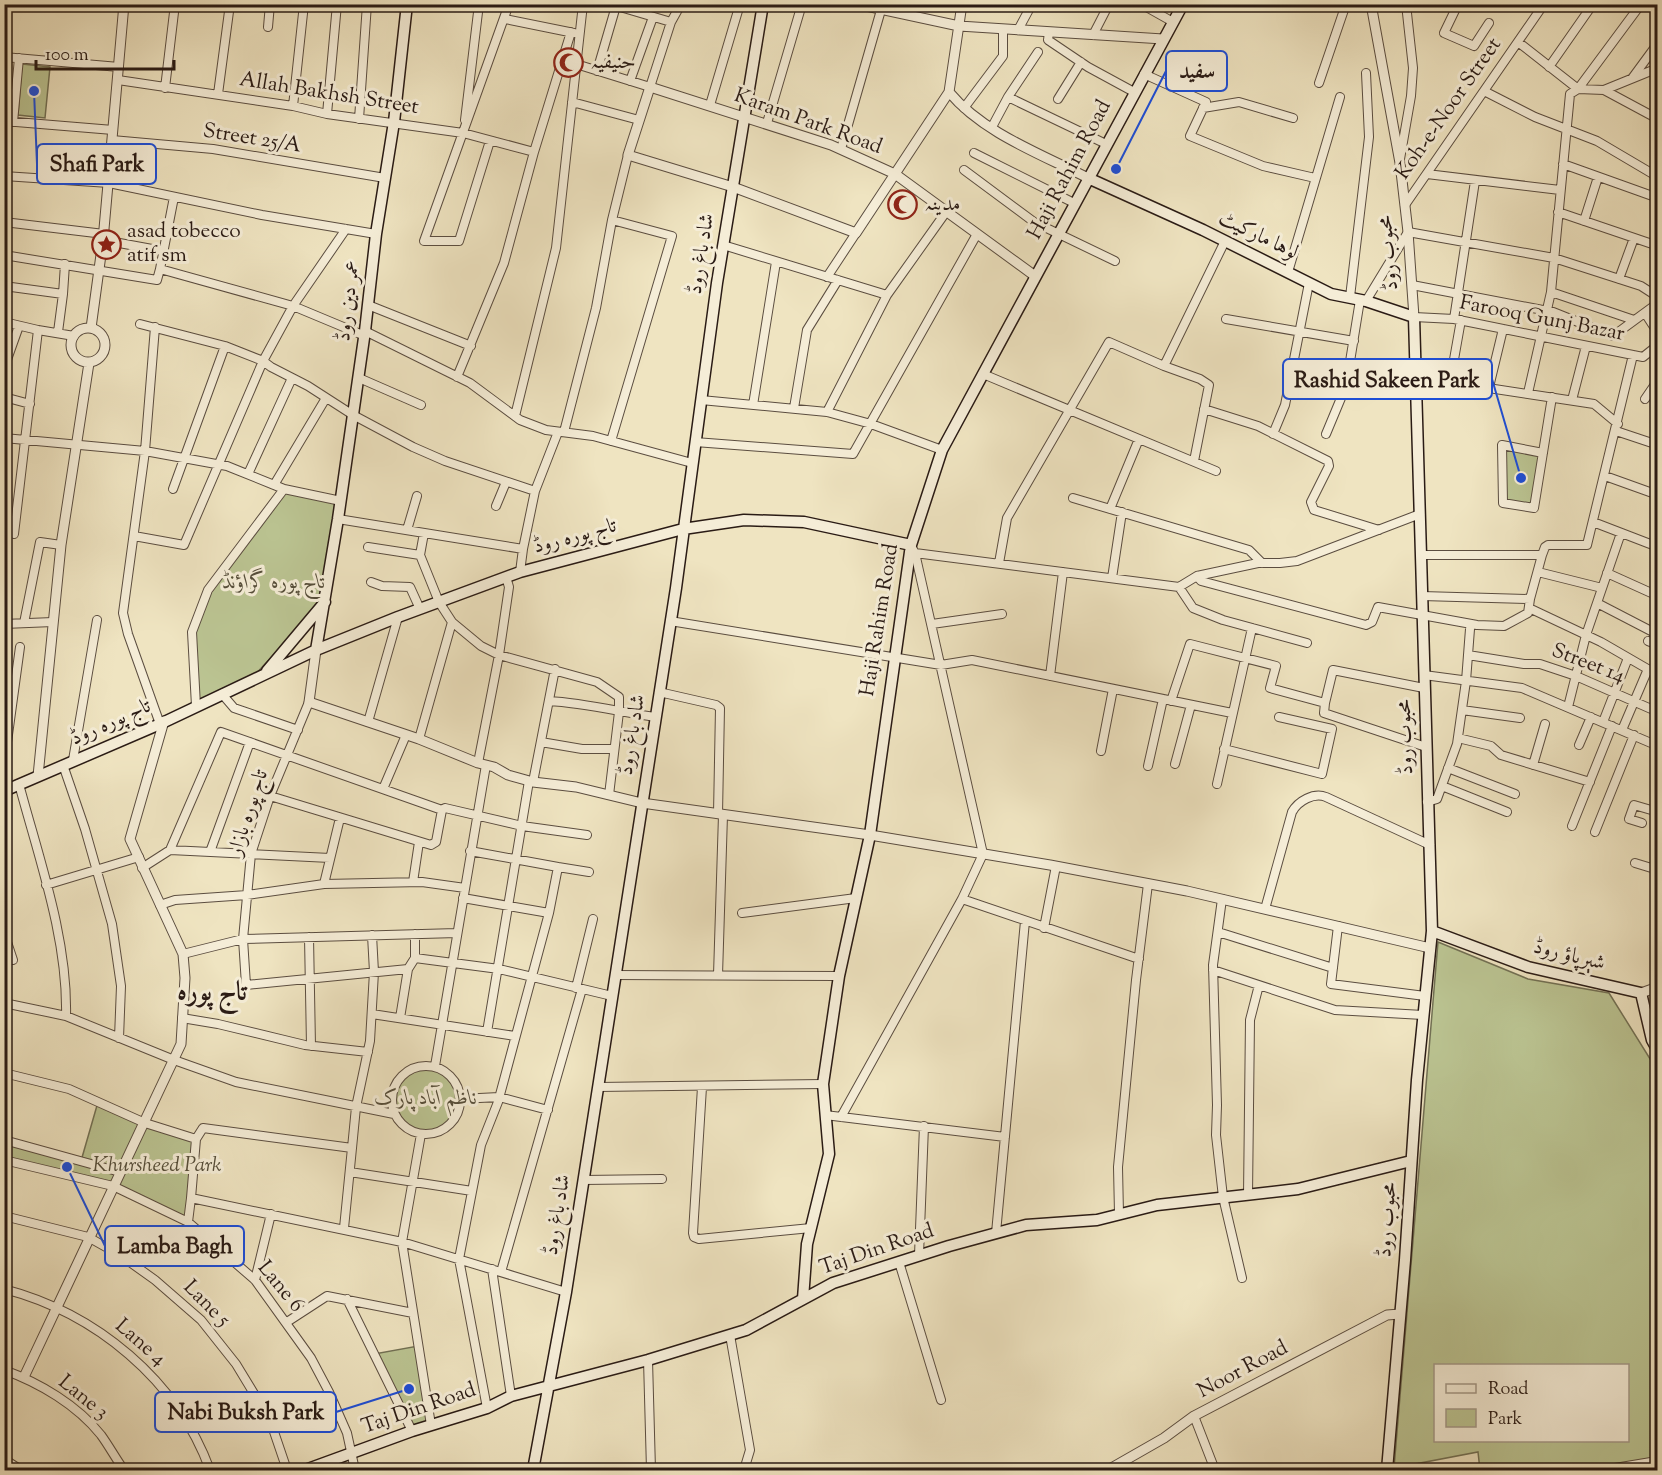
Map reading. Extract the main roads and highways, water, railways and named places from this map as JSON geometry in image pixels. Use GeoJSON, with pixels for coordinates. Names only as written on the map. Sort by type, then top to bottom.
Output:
{"type":"FeatureCollection","features":[{"type":"Feature","properties":{"kind":"main road","name":"عمر دین روڈ"},"geometry":{"type":"LineString","coordinates":[[316,651],[359,378],[376,234],[394,122],[407,4]]}},
{"type":"Feature","properties":{"kind":"main road","name":"شاد باغ روڈ"},"geometry":{"type":"LineString","coordinates":[[533,1470],[566,1292],[656,717],[723,245],[762,4]]}},
{"type":"Feature","properties":{"kind":"main road","name":"Haji Rahim Road"},"geometry":{"type":"LineString","coordinates":[[803,1299],[807,1244],[829,1154],[823,1084],[839,976],[870,835],[894,657],[913,549],[942,450],[1162,39],[1183,4]]}},
{"type":"Feature","properties":{"kind":"main road","name":"لوہا مارکیٹ"},"geometry":{"type":"LineString","coordinates":[[1088,178],[1225,241],[1331,294],[1414,317]]}},
{"type":"Feature","properties":{"kind":"main road","name":"محبوب روڈ"},"geometry":{"type":"LineString","coordinates":[[1387,1470],[1423,1015],[1432,930],[1414,317]]}},
{"type":"Feature","properties":{"kind":"main road","name":"تاج پورہ روڈ"},"geometry":{"type":"LineString","coordinates":[[4,791],[316,651],[398,617],[520,572],[683,529],[744,520],[804,522],[913,549]]}},
{"type":"Feature","properties":{"kind":"main road","name":"تاج پورہ روڈ"},"geometry":{"type":"LineString","coordinates":[[265,673],[325,602]]}},
{"type":"Feature","properties":{"kind":"main road","name":"شېرپاؤ روڈ"},"geometry":{"type":"LineString","coordinates":[[1432,930],[1528,966],[1641,993],[1652,1040],[1658,1051]]}},
{"type":"Feature","properties":{"kind":"main road","name":"Taj Din Road"},"geometry":{"type":"LineString","coordinates":[[305,1470],[412,1431],[487,1408],[511,1396],[648,1360],[746,1330],[833,1283],[996,1233],[1026,1225],[1097,1220],[1157,1205],[1298,1189],[1412,1161]]}},
{"type":"Feature","properties":{"kind":"place","name":"حنیفیہ"},"geometry":{"type":"Point","coordinates":[569,63]}},
{"type":"Feature","properties":{"kind":"place","name":"Shafi Park"},"geometry":{"type":"Point","coordinates":[34,91]}},
{"type":"Feature","properties":{"kind":"place","name":"سفید"},"geometry":{"type":"Point","coordinates":[1116,169]}},
{"type":"Feature","properties":{"kind":"place","name":"مدینہ"},"geometry":{"type":"Point","coordinates":[903,205]}},
{"type":"Feature","properties":{"kind":"place","name":"asad tobecco atif sm"},"geometry":{"type":"Point","coordinates":[106,244]}},
{"type":"Feature","properties":{"kind":"place","name":"Rashid Sakeen Park"},"geometry":{"type":"Point","coordinates":[1521,478]}},
{"type":"Feature","properties":{"kind":"place","name":"Lamba Bagh"},"geometry":{"type":"Point","coordinates":[67,1167]}},
{"type":"Feature","properties":{"kind":"place","name":"Nabi Buksh Park"},"geometry":{"type":"Point","coordinates":[409,1389]}},
{"type":"Feature","properties":{"kind":"district","name":"تاج پورہ"},"geometry":{"type":"Point","coordinates":[212,993]}},
{"type":"Feature","properties":{"kind":"park label","name":"تاج پورہ گراؤنڈ"},"geometry":{"type":"Point","coordinates":[274,583]}},
{"type":"Feature","properties":{"kind":"park label","name":"ناظم آباد پارک"},"geometry":{"type":"Point","coordinates":[426,1099]}},
{"type":"Feature","properties":{"kind":"park label","name":"Khursheed Park"},"geometry":{"type":"Point","coordinates":[157,1166]}}]}
